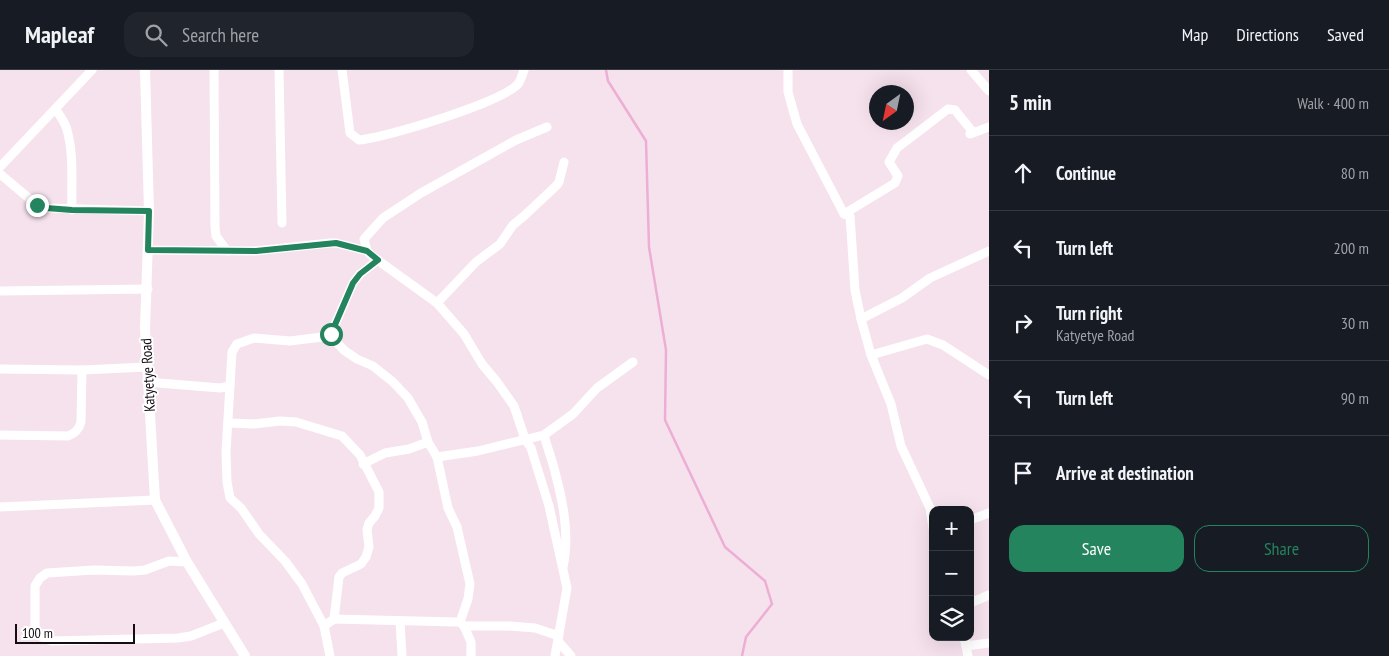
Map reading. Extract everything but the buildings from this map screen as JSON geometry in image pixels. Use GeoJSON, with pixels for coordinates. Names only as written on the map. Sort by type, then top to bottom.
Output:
{"type":"FeatureCollection","features":[{"type":"Feature","properties":{"kind":"street"},"geometry":{"type":"LineString","coordinates":[[0,168],[92,70]]}},
{"type":"Feature","properties":{"kind":"street","name":"Katyetye Road"},"geometry":{"type":"LineString","coordinates":[[145,70],[149,211],[148,290],[145,329],[154,500],[187,562],[245,656]]}},
{"type":"Feature","properties":{"kind":"street"},"geometry":{"type":"LineString","coordinates":[[214,70],[215,227],[216,236],[227,251]]}},
{"type":"Feature","properties":{"kind":"street"},"geometry":{"type":"LineString","coordinates":[[279,70],[282,223]]}},
{"type":"Feature","properties":{"kind":"street"},"geometry":{"type":"LineString","coordinates":[[342,70],[350,133],[360,140],[444,117],[506,92],[517,84],[524,70]]}},
{"type":"Feature","properties":{"kind":"street"},"geometry":{"type":"LineString","coordinates":[[788,70],[788,92],[797,124],[844,214],[850,216],[855,290],[871,355],[891,404],[901,446],[929,506]]}},
{"type":"Feature","properties":{"kind":"street"},"geometry":{"type":"LineString","coordinates":[[971,70],[988,89]]}},
{"type":"Feature","properties":{"kind":"street"},"geometry":{"type":"LineString","coordinates":[[844,214],[895,183],[898,176],[889,162],[896,148],[948,109],[955,110],[972,131],[970,134],[989,127]]}},
{"type":"Feature","properties":{"kind":"street"},"geometry":{"type":"LineString","coordinates":[[56,110],[64,121],[68,134],[71,160],[72,210]]}},
{"type":"Feature","properties":{"kind":"street"},"geometry":{"type":"LineString","coordinates":[[367,251],[364,239],[394,210],[468,166],[522,137],[547,127]]}},
{"type":"Feature","properties":{"kind":"street"},"geometry":{"type":"LineString","coordinates":[[437,303],[476,262],[500,244],[512,225],[556,186],[559,182],[564,162]]}},
{"type":"Feature","properties":{"kind":"street"},"geometry":{"type":"LineString","coordinates":[[0,174],[37,205],[46,208],[149,211]]}},
{"type":"Feature","properties":{"kind":"street"},"geometry":{"type":"LineString","coordinates":[[148,250],[256,251],[336,243],[367,251],[437,303],[464,334],[482,364],[514,406],[525,439],[531,448],[549,506],[567,588],[555,656]]}},
{"type":"Feature","properties":{"kind":"street"},"geometry":{"type":"LineString","coordinates":[[862,320],[902,298],[930,278],[989,251]]}},
{"type":"Feature","properties":{"kind":"street"},"geometry":{"type":"LineString","coordinates":[[330,336],[353,283],[360,274],[378,260]]}},
{"type":"Feature","properties":{"kind":"street"},"geometry":{"type":"LineString","coordinates":[[0,291],[148,290]]}},
{"type":"Feature","properties":{"kind":"street"},"geometry":{"type":"LineString","coordinates":[[330,336],[290,341],[254,338],[237,344],[232,352],[226,452],[227,482],[230,498],[240,508],[259,534],[285,561],[302,584],[324,626],[330,656]]}},
{"type":"Feature","properties":{"kind":"street"},"geometry":{"type":"LineString","coordinates":[[330,336],[345,351],[373,366],[393,382],[408,398],[422,422],[428,442],[437,457],[448,508],[457,527],[470,584],[462,624],[471,642],[471,656]]}},
{"type":"Feature","properties":{"kind":"street"},"geometry":{"type":"LineString","coordinates":[[871,355],[931,339],[944,345],[989,375]]}},
{"type":"Feature","properties":{"kind":"street"},"geometry":{"type":"LineString","coordinates":[[437,457],[478,451],[544,435],[573,414],[597,388],[633,362]]}},
{"type":"Feature","properties":{"kind":"street"},"geometry":{"type":"LineString","coordinates":[[0,369],[82,370],[147,367]]}},
{"type":"Feature","properties":{"kind":"street"},"geometry":{"type":"LineString","coordinates":[[0,435],[68,436],[74,434],[80,428],[81,422],[82,370]]}},
{"type":"Feature","properties":{"kind":"street"},"geometry":{"type":"LineString","coordinates":[[147,382],[220,388],[230,386]]}},
{"type":"Feature","properties":{"kind":"street"},"geometry":{"type":"LineString","coordinates":[[229,423],[296,422],[342,436],[360,455],[379,492],[379,508],[375,516],[368,523],[369,547],[366,557],[360,564],[342,573],[339,578],[334,619]]}},
{"type":"Feature","properties":{"kind":"street"},"geometry":{"type":"LineString","coordinates":[[544,435],[555,472],[566,534],[566,555],[563,570]]}},
{"type":"Feature","properties":{"kind":"street"},"geometry":{"type":"LineString","coordinates":[[363,464],[385,453],[409,449],[428,442]]}},
{"type":"Feature","properties":{"kind":"street"},"geometry":{"type":"LineString","coordinates":[[0,507],[154,500]]}},
{"type":"Feature","properties":{"kind":"street"},"geometry":{"type":"LineString","coordinates":[[974,519],[989,513]]}},
{"type":"Feature","properties":{"kind":"street"},"geometry":{"type":"LineString","coordinates":[[187,562],[169,561],[145,570],[47,573],[40,578],[35,586],[35,629],[42,637],[52,641],[164,639],[191,636],[224,623]]}},
{"type":"Feature","properties":{"kind":"street"},"geometry":{"type":"LineString","coordinates":[[974,601],[989,595]]}},
{"type":"Feature","properties":{"kind":"street"},"geometry":{"type":"LineString","coordinates":[[324,626],[334,619],[535,628],[558,638],[571,656]]}},
{"type":"Feature","properties":{"kind":"street"},"geometry":{"type":"LineString","coordinates":[[400,621],[402,656]]}},
{"type":"Feature","properties":{"kind":"street"},"geometry":{"type":"LineString","coordinates":[[968,656],[965,641],[989,642]]}},
{"type":"Feature","properties":{"kind":"waterway"},"geometry":{"type":"LineString","coordinates":[[606,70],[608,81],[646,141],[649,247],[666,350],[665,420],[725,547],[765,581],[772,604],[746,637],[742,656]]}},
{"type":"Feature","properties":{"kind":"route"},"geometry":{"type":"LineString","coordinates":[[37,205],[46,208],[72,210],[149,211],[148,250],[256,251],[336,243],[367,251],[378,260],[363,270],[353,283],[331,334]]}}]}
